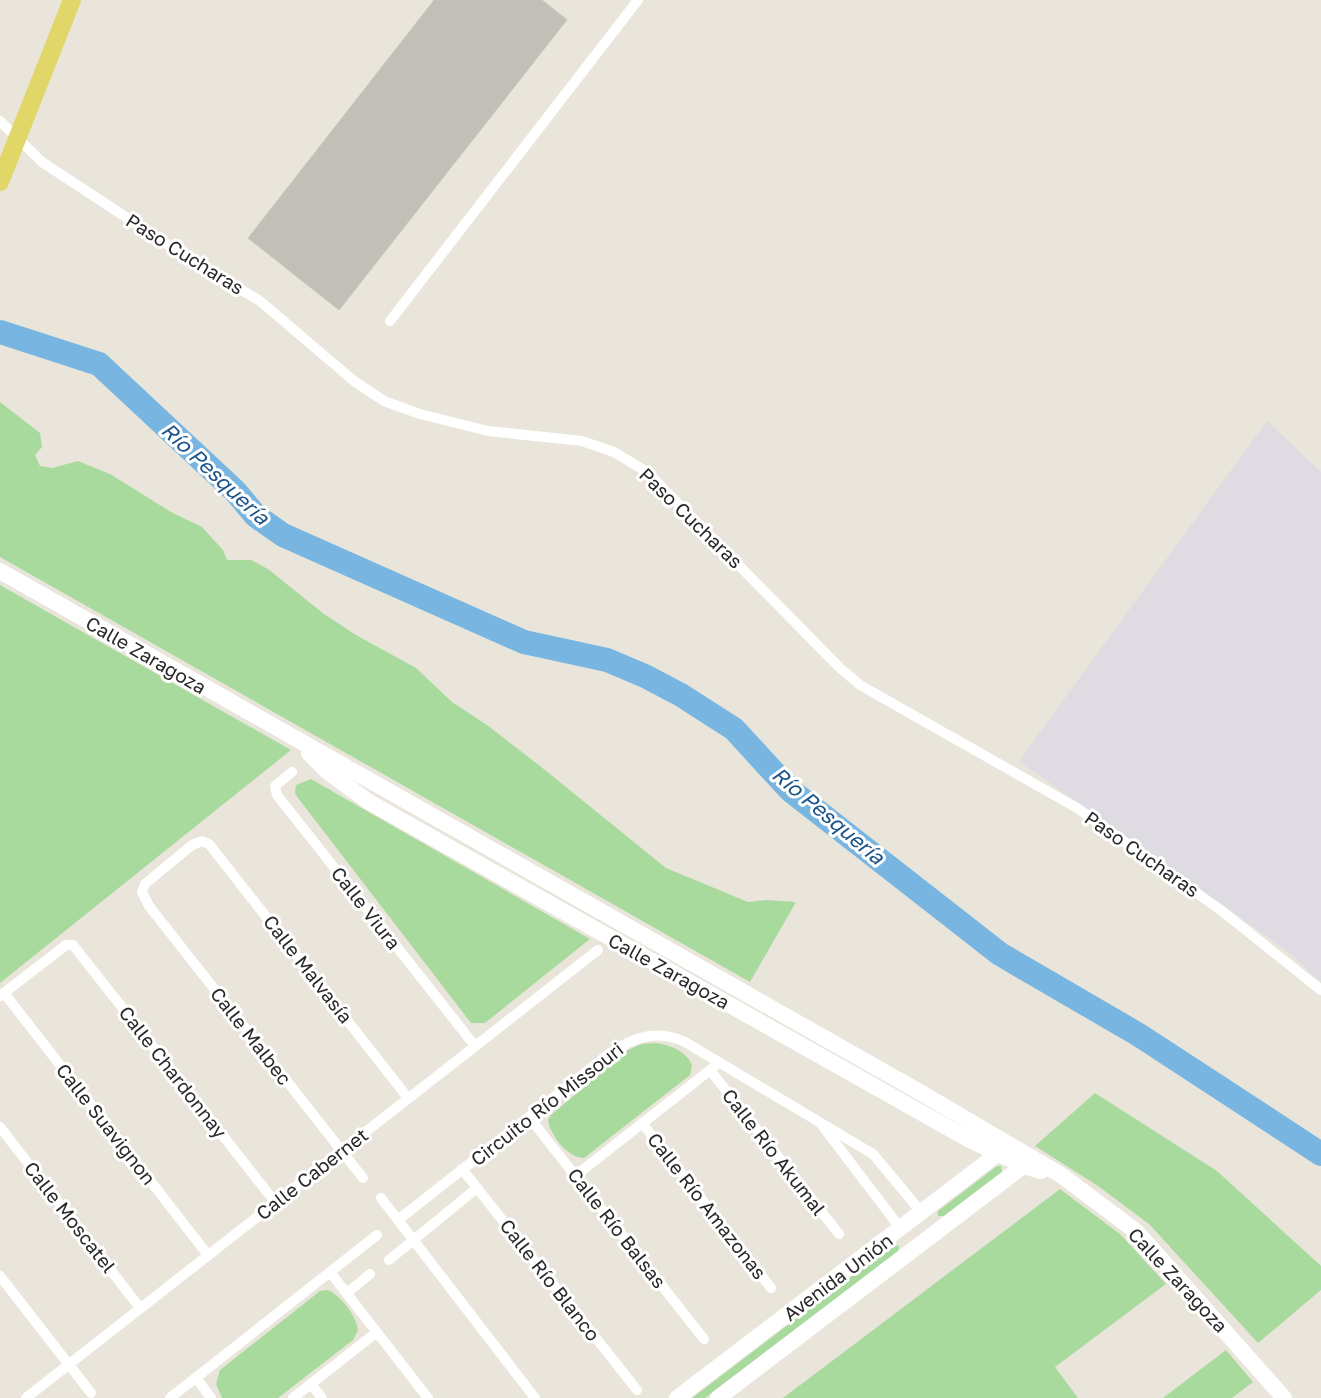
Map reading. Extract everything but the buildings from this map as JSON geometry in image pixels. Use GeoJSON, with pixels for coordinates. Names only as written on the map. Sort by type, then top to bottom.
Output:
{"type":"FeatureCollection","features":[{"type":"Feature","properties":{"kind":"main road"},"geometry":{"type":"LineString","coordinates":[[0,182],[72,0]]}},
{"type":"Feature","properties":{"kind":"street"},"geometry":{"type":"LineString","coordinates":[[390,321],[638,0]]}},
{"type":"Feature","properties":{"kind":"street","name":"Paso Cucharas"},"geometry":{"type":"LineString","coordinates":[[0,121],[56,172],[260,301],[354,381],[384,401],[420,414],[488,431],[582,441],[614,452],[638,466],[671,495],[860,685],[1077,808],[1232,918],[1321,990]]}},
{"type":"Feature","properties":{"kind":"street","name":"Calle Zaragoza"},"geometry":{"type":"LineString","coordinates":[[0,571],[627,927],[1004,1149],[1061,1175],[1137,1232],[1282,1397]]}},
{"type":"Feature","properties":{"kind":"street","name":"Calle Zaragoza"},"geometry":{"type":"LineString","coordinates":[[293,738],[328,772],[369,802],[968,1139],[1004,1149]]}},
{"type":"Feature","properties":{"kind":"street","name":"Calle Viura"},"geometry":{"type":"LineString","coordinates":[[292,772],[275,786],[277,795],[475,1046]]}},
{"type":"Feature","properties":{"kind":"street","name":"Calle Malvasía"},"geometry":{"type":"LineString","coordinates":[[142,892],[148,880],[174,859],[197,842],[206,842],[408,1098]]}},
{"type":"Feature","properties":{"kind":"street","name":"Calle Malbec"},"geometry":{"type":"LineString","coordinates":[[142,892],[149,906],[363,1178]]}},
{"type":"Feature","properties":{"kind":"street"},"geometry":{"type":"LineString","coordinates":[[618,942],[627,927]]}},
{"type":"Feature","properties":{"kind":"street","name":"Calle Chardonnay"},"geometry":{"type":"LineString","coordinates":[[2,995],[71,943],[275,1202]]}},
{"type":"Feature","properties":{"kind":"street","name":"Calle Cabernet"},"geometry":{"type":"LineString","coordinates":[[26,1398],[598,950]]}},
{"type":"Feature","properties":{"kind":"street","name":"Calle Suavignon"},"geometry":{"type":"LineString","coordinates":[[2,995],[208,1255]]}},
{"type":"Feature","properties":{"kind":"street","name":"Circuito Río Missouri"},"geometry":{"type":"LineString","coordinates":[[398,1220],[609,1054],[642,1036],[657,1035],[677,1038],[873,1154],[922,1213]]}},
{"type":"Feature","properties":{"kind":"street"},"geometry":{"type":"LineString","coordinates":[[575,1176],[720,1062]]}},
{"type":"Feature","properties":{"kind":"street","name":"Calle Río Akumal"},"geometry":{"type":"LineString","coordinates":[[710,1070],[839,1234]]}},
{"type":"Feature","properties":{"kind":"street","name":"Calle Río Balsas"},"geometry":{"type":"LineString","coordinates":[[529,1117],[704,1339]]}},
{"type":"Feature","properties":{"kind":"street","name":"Circuito Río Missouri"},"geometry":{"type":"LineString","coordinates":[[817,1119],[901,1229]]}},
{"type":"Feature","properties":{"kind":"street","name":"Calle Río Amazonas"},"geometry":{"type":"LineString","coordinates":[[642,1123],[771,1288]]}},
{"type":"Feature","properties":{"kind":"street","name":"Calle Moscatel"},"geometry":{"type":"LineString","coordinates":[[0,1127],[140,1308]]}},
{"type":"Feature","properties":{"kind":"street"},"geometry":{"type":"LineString","coordinates":[[968,1139],[976,1157],[972,1175]]}},
{"type":"Feature","properties":{"kind":"street","name":"Avenida Unión"},"geometry":{"type":"LineString","coordinates":[[677,1398],[1004,1149]]}},
{"type":"Feature","properties":{"kind":"street","name":"Avenida Unión"},"geometry":{"type":"LineString","coordinates":[[719,1398],[1029,1162]]}},
{"type":"Feature","properties":{"kind":"street","name":"Calle Río Blanco"},"geometry":{"type":"LineString","coordinates":[[463,1169],[637,1390]]}},
{"type":"Feature","properties":{"kind":"street","name":"Circuito Río Missouri"},"geometry":{"type":"LineString","coordinates":[[389,1260],[477,1188]]}},
{"type":"Feature","properties":{"kind":"street"},"geometry":{"type":"LineString","coordinates":[[380,1198],[535,1398]]}},
{"type":"Feature","properties":{"kind":"street"},"geometry":{"type":"LineString","coordinates":[[922,1213],[936,1233]]}},
{"type":"Feature","properties":{"kind":"street"},"geometry":{"type":"LineString","coordinates":[[901,1229],[915,1248]]}},
{"type":"Feature","properties":{"kind":"street"},"geometry":{"type":"LineString","coordinates":[[170,1398],[377,1235]]}},
{"type":"Feature","properties":{"kind":"street"},"geometry":{"type":"LineString","coordinates":[[331,1272],[428,1398]]}},
{"type":"Feature","properties":{"kind":"street"},"geometry":{"type":"LineString","coordinates":[[347,1293],[370,1274]]}},
{"type":"Feature","properties":{"kind":"street"},"geometry":{"type":"LineString","coordinates":[[0,1276],[92,1393]]}},
{"type":"Feature","properties":{"kind":"street"},"geometry":{"type":"LineString","coordinates":[[293,1398],[377,1332]]}},
{"type":"Feature","properties":{"kind":"street"},"geometry":{"type":"LineString","coordinates":[[196,1378],[211,1398]]}},
{"type":"Feature","properties":{"kind":"street"},"geometry":{"type":"LineString","coordinates":[[311,1384],[322,1398]]}},
{"type":"Feature","properties":{"kind":"shaded area"},"geometry":{"type":"Polygon","coordinates":[[[1267,421],[1321,472],[1321,982],[1283,948],[1019,761],[1267,421]]]}},
{"type":"Feature","properties":{"kind":"green space"},"geometry":{"type":"Polygon","coordinates":[[[0,402],[40,433],[42,447],[35,455],[40,466],[52,468],[78,461],[110,474],[171,512],[202,527],[223,550],[227,560],[251,560],[268,569],[324,614],[416,668],[452,702],[540,766],[666,868],[748,902],[796,902],[750,982],[0,557],[0,402]]]}},
{"type":"Feature","properties":{"kind":"green space"},"geometry":{"type":"Polygon","coordinates":[[[0,585],[291,750],[0,983],[0,585]]]}},
{"type":"Feature","properties":{"kind":"green space"},"geometry":{"type":"Polygon","coordinates":[[[311,779],[590,939],[485,1023],[471,1023],[295,794],[296,785],[311,779]]]}},
{"type":"Feature","properties":{"kind":"green space"},"geometry":{"type":"Polygon","coordinates":[[[656,1043],[682,1052],[692,1065],[690,1075],[584,1158],[566,1150],[549,1126],[551,1115],[628,1050],[642,1044],[656,1043]]]}},
{"type":"Feature","properties":{"kind":"green space"},"geometry":{"type":"Polygon","coordinates":[[[1095,1093],[1217,1171],[1321,1266],[1321,1290],[1258,1343],[1149,1224],[1098,1186],[1035,1146],[1095,1093]]]}},
{"type":"Feature","properties":{"kind":"green space"},"geometry":{"type":"Polygon","coordinates":[[[997,1166],[1001,1166],[1002,1172],[944,1216],[938,1216],[938,1211],[997,1166]]]}},
{"type":"Feature","properties":{"kind":"green space"},"geometry":{"type":"Polygon","coordinates":[[[1060,1189],[1120,1234],[1166,1284],[1055,1367],[1078,1398],[783,1398],[1060,1189]]]}},
{"type":"Feature","properties":{"kind":"green space"},"geometry":{"type":"Polygon","coordinates":[[[893,1245],[899,1246],[898,1252],[705,1398],[692,1398],[893,1245]]]}},
{"type":"Feature","properties":{"kind":"green space"},"geometry":{"type":"Polygon","coordinates":[[[328,1290],[343,1301],[354,1318],[358,1330],[353,1340],[278,1398],[222,1398],[216,1384],[220,1370],[320,1291],[328,1290]]]}},
{"type":"Feature","properties":{"kind":"green space"},"geometry":{"type":"Polygon","coordinates":[[[1226,1350],[1253,1382],[1232,1398],[1163,1398],[1226,1350]]]}},
{"type":"Feature","properties":{"kind":"waterway","name":"Río Pesquería"},"geometry":{"type":"LineString","coordinates":[[0,332],[99,364],[235,491],[256,516],[283,535],[524,642],[607,660],[681,695],[734,729],[790,790],[1000,954],[1139,1035],[1321,1154]]}}]}
